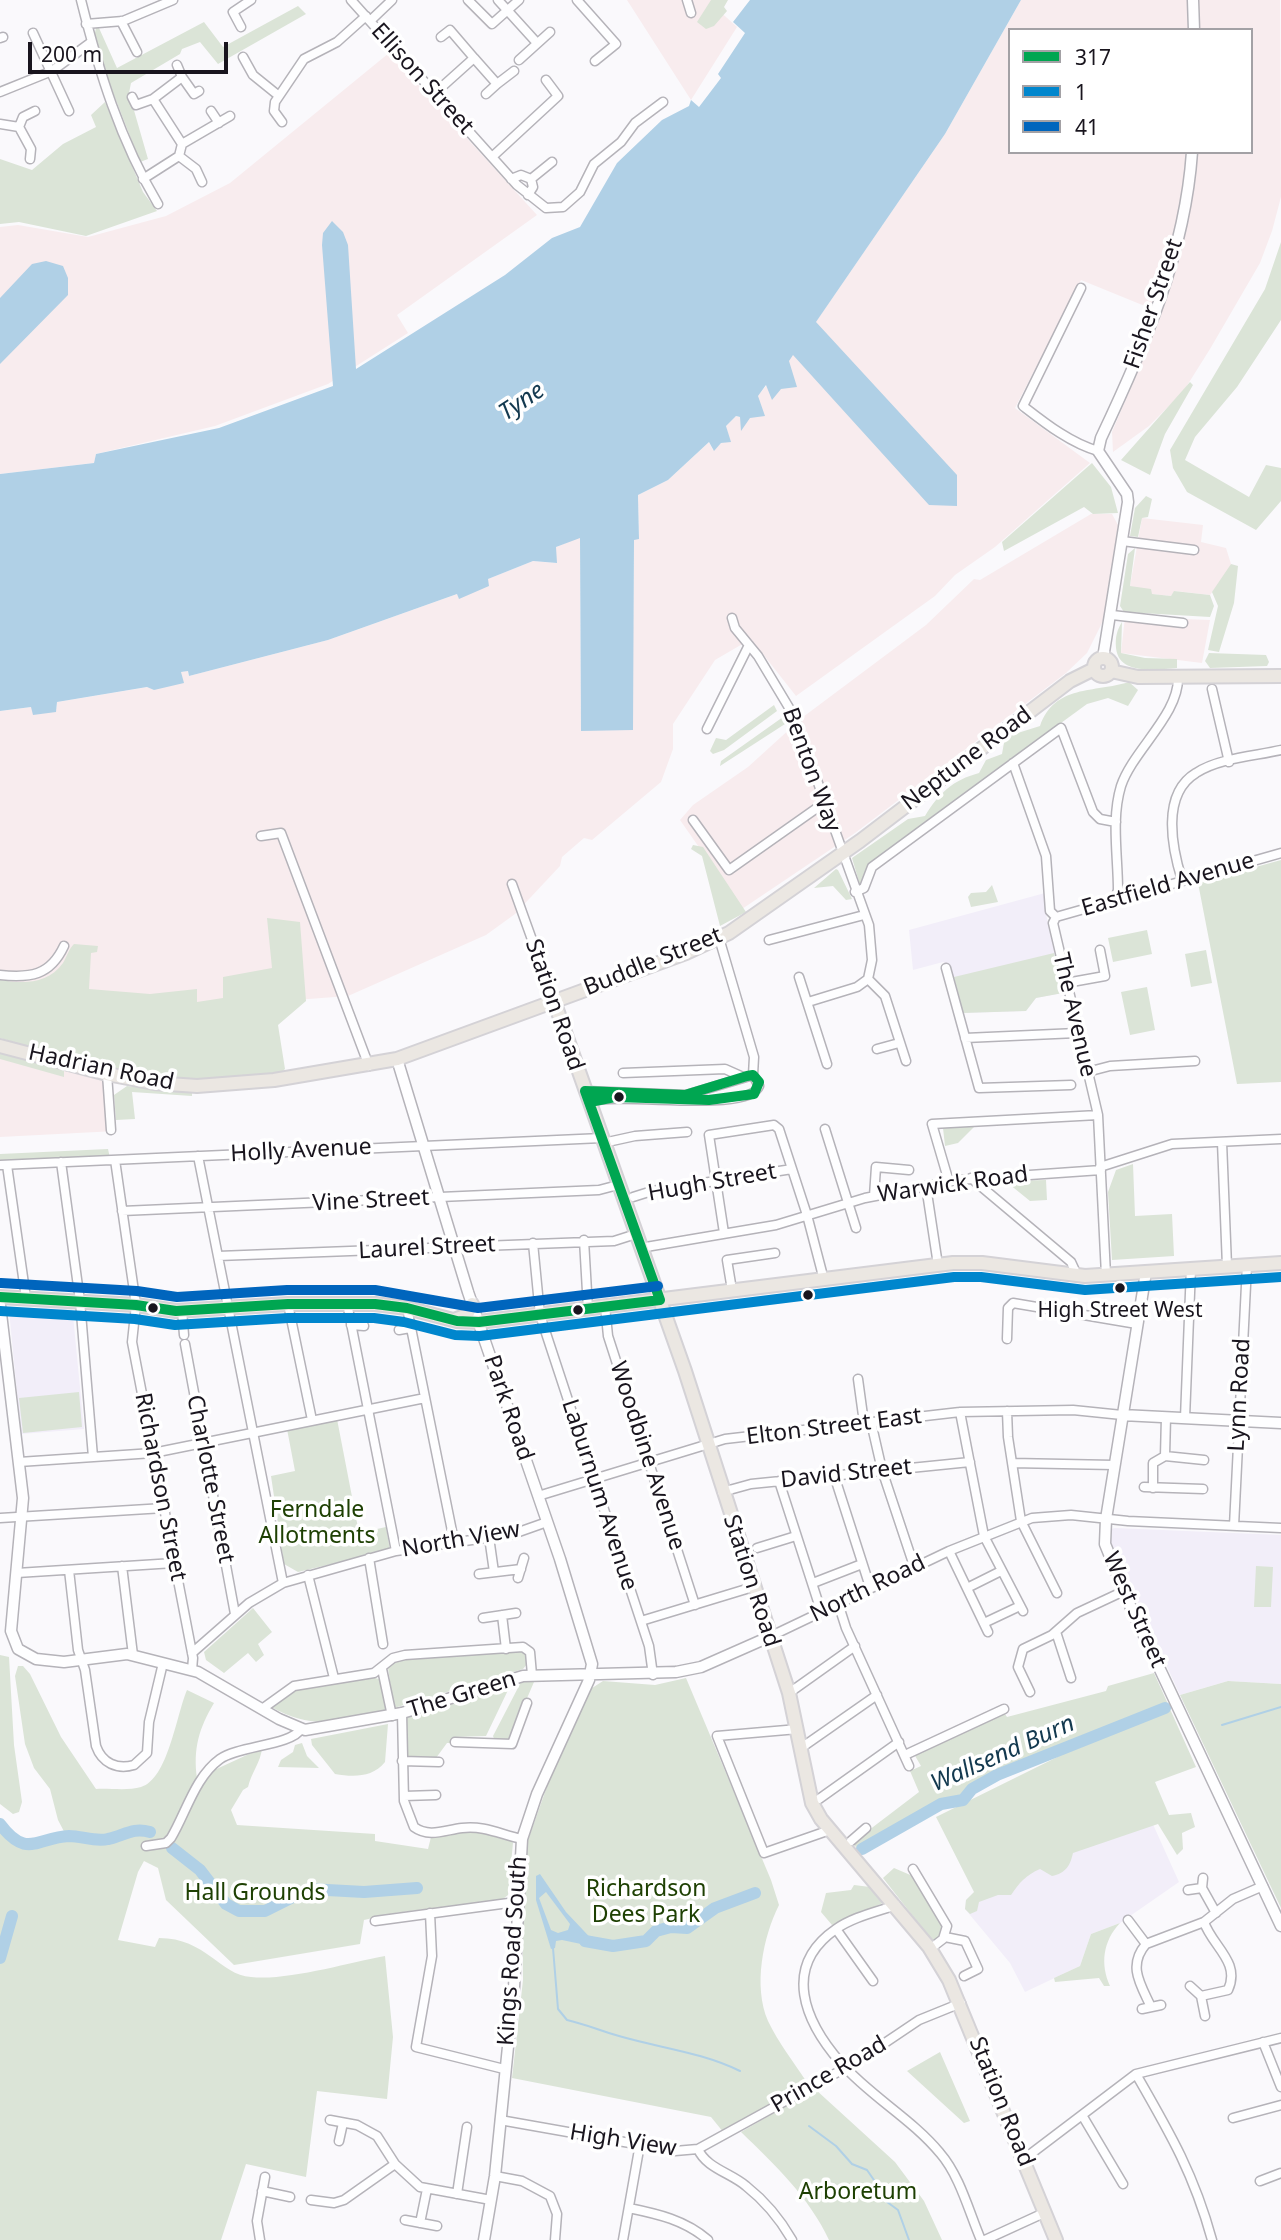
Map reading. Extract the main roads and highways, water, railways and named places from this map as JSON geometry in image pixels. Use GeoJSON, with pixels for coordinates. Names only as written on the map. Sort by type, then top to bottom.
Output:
{"type":"FeatureCollection","features":[{"type":"Feature","properties":{"kind":"main road","name":"Neptune Road"},"geometry":{"type":"LineString","coordinates":[[842,853],[1070,681],[1094,669],[1096,662],[1103,658],[1110,663],[1111,671]]}},
{"type":"Feature","properties":{"kind":"main road"},"geometry":{"type":"LineString","coordinates":[[1094,669],[1102,676],[1111,671],[1133,676],[1281,676]]}},
{"type":"Feature","properties":{"kind":"main road","name":"Buddle Street"},"geometry":{"type":"LineString","coordinates":[[369,1066],[397,1059],[719,938],[842,853]]}},
{"type":"Feature","properties":{"kind":"main road","name":"Station Road"},"geometry":{"type":"LineString","coordinates":[[554,1001],[660,1300],[789,1693],[811,1803],[830,1830],[896,1905],[930,1949],[961,2003],[1056,2240]]}},
{"type":"Feature","properties":{"kind":"main road","name":"Hadrian Road"},"geometry":{"type":"LineString","coordinates":[[0,1046],[107,1074],[154,1083],[197,1087],[274,1080],[369,1066]]}},
{"type":"Feature","properties":{"kind":"main road"},"geometry":{"type":"LineString","coordinates":[[0,1297],[182,1310],[346,1303],[407,1308],[454,1321],[479,1322],[938,1265],[982,1263],[1077,1275],[1106,1275],[1281,1264]]}},
{"type":"Feature","properties":{"kind":"main road"},"geometry":{"type":"LineString","coordinates":[[454,1321],[467,1315],[472,1304]]}},
{"type":"Feature","properties":{"kind":"water","name":"Tyne"},"geometry":{"type":"Polygon","coordinates":[[[750,0],[1021,0],[945,134],[816,322],[957,475],[957,506],[929,505],[793,355],[789,361],[797,387],[781,389],[772,400],[766,385],[758,396],[765,416],[750,418],[741,431],[740,417],[736,416],[726,426],[731,442],[721,443],[714,451],[709,442],[668,480],[638,495],[639,539],[634,540],[633,730],[581,731],[580,538],[556,547],[557,563],[533,561],[488,579],[489,586],[459,599],[457,594],[328,640],[189,676],[188,671],[181,672],[184,683],[154,690],[147,687],[57,702],[56,712],[33,715],[31,707],[0,711],[0,474],[94,463],[96,454],[219,428],[333,386],[322,245],[323,233],[332,221],[343,232],[348,245],[356,369],[505,275],[552,238],[580,227],[617,163],[662,120],[689,106],[691,100],[699,107],[721,78],[718,74],[745,33],[733,22],[750,0]]]}},
{"type":"Feature","properties":{"kind":"water"},"geometry":{"type":"Polygon","coordinates":[[[46,261],[63,266],[68,278],[68,295],[0,364],[0,298],[32,264],[46,261]]]}},
{"type":"Feature","properties":{"kind":"water"},"geometry":{"type":"Polygon","coordinates":[[[540,1874],[566,1912],[600,1948],[562,1940],[556,1941],[555,1948],[551,1949],[536,1900],[536,1876],[540,1874]],[[546,1892],[539,1898],[551,1930],[558,1933],[568,1930],[570,1924],[546,1892]]]}},
{"type":"Feature","properties":{"kind":"waterway","name":"Wallsend Burn"},"geometry":{"type":"LineString","coordinates":[[1222,1725],[1281,1707]]}},
{"type":"Feature","properties":{"kind":"waterway","name":"Wallsend Burn"},"geometry":{"type":"LineString","coordinates":[[862,1849],[941,1804],[963,1800],[972,1789],[997,1775],[1165,1708]]}},
{"type":"Feature","properties":{"kind":"waterway","name":"Wallsend Burn"},"geometry":{"type":"LineString","coordinates":[[0,1824],[9,1835],[26,1844],[58,1837],[103,1840],[133,1831],[150,1832]]}},
{"type":"Feature","properties":{"kind":"waterway","name":"Wallsend Burn"},"geometry":{"type":"LineString","coordinates":[[172,1848],[200,1870],[226,1904],[239,1911],[265,1911],[309,1889],[364,1892],[417,1888]]}},
{"type":"Feature","properties":{"kind":"waterway","name":"Wallsend Burn"},"geometry":{"type":"LineString","coordinates":[[585,1941],[613,1946],[646,1941],[656,1931],[671,1927],[687,1928],[715,1908],[755,1893]]}},
{"type":"Feature","properties":{"kind":"waterway"},"geometry":{"type":"LineString","coordinates":[[0,1958],[12,1916]]}},
{"type":"Feature","properties":{"kind":"waterway"},"geometry":{"type":"LineString","coordinates":[[553,1948],[558,2009],[567,2020],[695,2055],[740,2071]]}},
{"type":"Feature","properties":{"kind":"waterway"},"geometry":{"type":"LineString","coordinates":[[809,2126],[836,2146],[852,2164],[867,2170],[876,2183],[872,2191],[898,2210],[909,2240]]}},
{"type":"Feature","properties":{"kind":"place","name":"High Street West"},"geometry":{"type":"Point","coordinates":[1120,1288]}},
{"type":"Feature","properties":{"kind":"park label","name":"Ferndale Allotments"},"geometry":{"type":"Point","coordinates":[317,1523]}},
{"type":"Feature","properties":{"kind":"park label","name":"Hall Grounds"},"geometry":{"type":"Point","coordinates":[255,1893]}},
{"type":"Feature","properties":{"kind":"park label","name":"Richardson Dees Park"},"geometry":{"type":"Point","coordinates":[646,1902]}},
{"type":"Feature","properties":{"kind":"park label","name":"Arboretum"},"geometry":{"type":"Point","coordinates":[858,2192]}}]}
